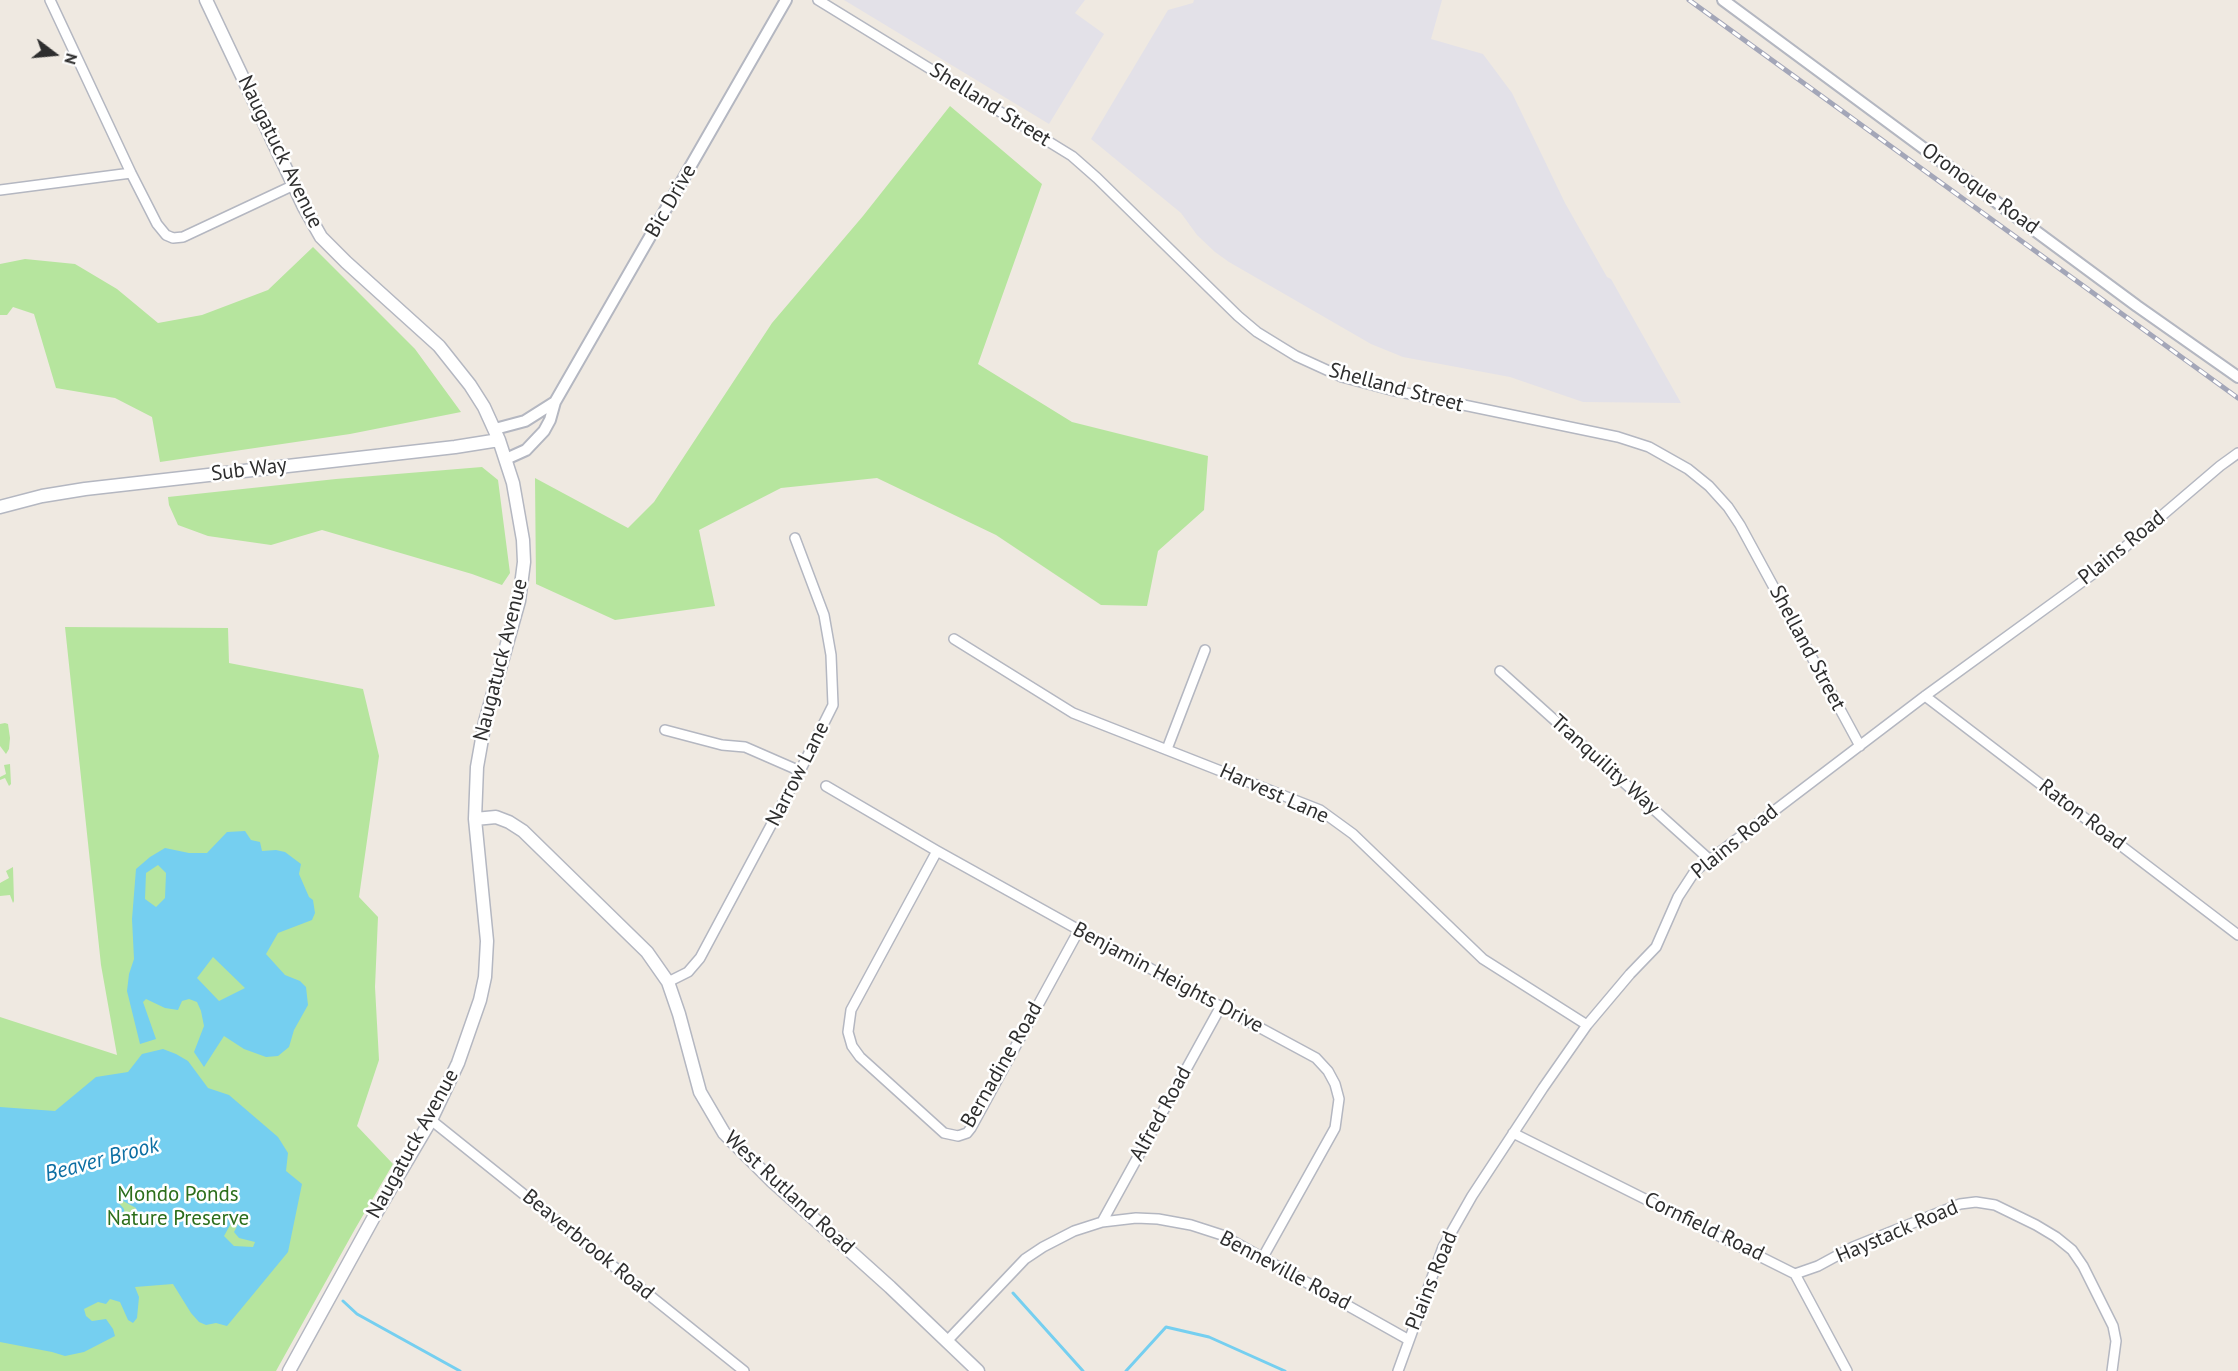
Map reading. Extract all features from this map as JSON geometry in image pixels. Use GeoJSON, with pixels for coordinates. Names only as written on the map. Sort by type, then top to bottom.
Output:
{"type":"FeatureCollection","features":[{"type":"Feature","properties":{"kind":"main road","name":"Naugatuck Avenue"},"geometry":{"type":"LineString","coordinates":[[206,0],[321,237],[345,262],[439,346],[470,385],[497,435],[506,459],[522,530],[524,562],[515,619],[482,735],[475,784],[485,919],[485,978],[480,1000],[464,1047],[431,1120],[362,1238],[289,1371]]}},
{"type":"Feature","properties":{"kind":"main road","name":"Sub Way"},"geometry":{"type":"LineString","coordinates":[[0,507],[42,496],[85,489],[455,447],[497,435]]}},
{"type":"Feature","properties":{"kind":"main road","name":"West Rutland Road"},"geometry":{"type":"LineString","coordinates":[[476,819],[500,818],[531,837],[647,952],[668,982],[700,1092],[724,1133],[772,1181],[948,1340],[978,1371]]}},
{"type":"Feature","properties":{"kind":"street"},"geometry":{"type":"LineString","coordinates":[[50,0],[131,174],[160,229],[166,235],[176,238],[294,185]]}},
{"type":"Feature","properties":{"kind":"street","name":"Bic Drive"},"geometry":{"type":"LineString","coordinates":[[506,459],[526,450],[535,442],[550,420],[555,402],[786,0]]}},
{"type":"Feature","properties":{"kind":"street","name":"Shelland Street"},"geometry":{"type":"LineString","coordinates":[[818,0],[1072,156],[1238,316],[1257,332],[1296,356],[1342,377],[1382,388],[1618,437],[1649,447],[1688,468],[1715,493],[1740,525],[1860,746]]}},
{"type":"Feature","properties":{"kind":"street","name":"Oronoque Road"},"geometry":{"type":"LineString","coordinates":[[1723,0],[2137,306],[2238,377]]}},
{"type":"Feature","properties":{"kind":"street"},"geometry":{"type":"LineString","coordinates":[[0,190],[131,174]]}},
{"type":"Feature","properties":{"kind":"street","name":"Bic Drive"},"geometry":{"type":"LineString","coordinates":[[497,435],[555,402]]}},
{"type":"Feature","properties":{"kind":"street","name":"Plains Road"},"geometry":{"type":"LineString","coordinates":[[1398,1371],[1448,1236],[1513,1133],[1587,1024],[1656,947],[1686,883],[1695,871],[1925,696],[2097,571],[2238,453]]}},
{"type":"Feature","properties":{"kind":"street","name":"Narrow Lane"},"geometry":{"type":"LineString","coordinates":[[668,982],[688,972],[700,958],[833,705],[831,655],[824,615],[795,538]]}},
{"type":"Feature","properties":{"kind":"street","name":"Harvest Lane"},"geometry":{"type":"LineString","coordinates":[[954,639],[1073,713],[1320,810],[1353,834],[1483,959],[1587,1024]]}},
{"type":"Feature","properties":{"kind":"street"},"geometry":{"type":"LineString","coordinates":[[1167,749],[1205,650]]}},
{"type":"Feature","properties":{"kind":"street","name":"Tranquility Way"},"geometry":{"type":"LineString","coordinates":[[1500,671],[1710,860]]}},
{"type":"Feature","properties":{"kind":"street","name":"Raton Road"},"geometry":{"type":"LineString","coordinates":[[1925,696],[2238,935]]}},
{"type":"Feature","properties":{"kind":"street"},"geometry":{"type":"LineString","coordinates":[[665,730],[722,745],[745,747],[800,771]]}},
{"type":"Feature","properties":{"kind":"street","name":"Benjamin Heights Drive"},"geometry":{"type":"LineString","coordinates":[[826,786],[1079,930],[1316,1058],[1328,1071],[1335,1084],[1339,1099],[1337,1121],[1329,1143],[1263,1257]]}},
{"type":"Feature","properties":{"kind":"street","name":"Bernadine Road"},"geometry":{"type":"LineString","coordinates":[[937,851],[851,1010],[848,1032],[852,1046],[860,1057],[944,1133],[958,1136],[967,1133],[971,1128],[1079,930]]}},
{"type":"Feature","properties":{"kind":"street","name":"Alfred Road"},"geometry":{"type":"LineString","coordinates":[[1102,1222],[1221,1006]]}},
{"type":"Feature","properties":{"kind":"street","name":"Beaverbrook Road"},"geometry":{"type":"LineString","coordinates":[[431,1120],[744,1371]]}},
{"type":"Feature","properties":{"kind":"street","name":"Cornfield Road"},"geometry":{"type":"LineString","coordinates":[[1513,1133],[1795,1274]]}},
{"type":"Feature","properties":{"kind":"street","name":"Haystack Road"},"geometry":{"type":"LineString","coordinates":[[1795,1274],[1818,1266],[1853,1247],[1960,1204],[1976,1202],[1995,1205],[2036,1225],[2072,1250],[2083,1266],[2113,1326],[2116,1341],[2112,1371]]}},
{"type":"Feature","properties":{"kind":"street","name":"Benneville Road"},"geometry":{"type":"LineString","coordinates":[[948,1340],[1025,1259],[1043,1247],[1074,1231],[1102,1222],[1136,1218],[1191,1225],[1222,1235],[1409,1340]]}},
{"type":"Feature","properties":{"kind":"street"},"geometry":{"type":"LineString","coordinates":[[1795,1274],[1847,1371]]}},
{"type":"Feature","properties":{"kind":"shaded area"},"geometry":{"type":"Polygon","coordinates":[[[844,0],[1085,0],[1075,13],[1104,34],[1049,124],[844,0]]]}},
{"type":"Feature","properties":{"kind":"shaded area"},"geometry":{"type":"Polygon","coordinates":[[[1194,0],[1442,0],[1431,39],[1483,54],[1512,93],[1565,203],[1681,403],[1583,402],[1510,377],[1403,357],[1371,344],[1215,252],[1197,235],[1181,213],[1091,139],[1168,10],[1193,3],[1194,0]]]}},
{"type":"Feature","properties":{"kind":"green space"},"geometry":{"type":"Polygon","coordinates":[[[950,106],[1042,184],[978,364],[1072,422],[1208,456],[1204,510],[1158,551],[1147,606],[1101,605],[996,535],[877,478],[781,488],[699,530],[715,606],[615,620],[536,584],[535,478],[628,528],[654,502],[772,323],[863,216],[950,106]]]}},
{"type":"Feature","properties":{"kind":"green space"},"geometry":{"type":"Polygon","coordinates":[[[313,247],[415,349],[461,412],[350,434],[160,462],[152,417],[115,398],[56,388],[34,314],[13,307],[7,315],[0,315],[0,264],[25,259],[75,264],[117,289],[158,323],[202,315],[268,290],[313,247]]]}},
{"type":"Feature","properties":{"kind":"green space"},"geometry":{"type":"Polygon","coordinates":[[[482,467],[498,480],[510,573],[502,585],[322,530],[271,545],[208,536],[178,525],[168,497],[336,479],[482,467]]]}},
{"type":"Feature","properties":{"kind":"green space","name":"Mondo Ponds Nature Preserve"},"geometry":{"type":"Polygon","coordinates":[[[65,627],[228,628],[229,663],[363,689],[379,756],[359,897],[378,917],[375,987],[379,1060],[357,1126],[393,1164],[276,1371],[0,1371],[0,1017],[117,1055],[101,965],[65,627]]]}},
{"type":"Feature","properties":{"kind":"green space"},"geometry":{"type":"Polygon","coordinates":[[[0,724],[8,724],[10,738],[6,754],[0,746],[0,724]]]}},
{"type":"Feature","properties":{"kind":"green space"},"geometry":{"type":"Polygon","coordinates":[[[10,764],[11,784],[9,786],[5,778],[0,780],[0,777],[6,774],[4,765],[10,764]]]}},
{"type":"Feature","properties":{"kind":"green space"},"geometry":{"type":"Polygon","coordinates":[[[13,867],[13,903],[10,895],[0,896],[0,883],[9,878],[6,871],[13,867]]]}},
{"type":"Feature","properties":{"kind":"water"},"geometry":{"type":"Polygon","coordinates":[[[245,831],[251,840],[260,842],[262,851],[285,852],[301,864],[299,874],[309,897],[313,900],[315,913],[312,920],[278,933],[266,954],[285,975],[300,981],[306,987],[308,1005],[294,1030],[289,1047],[278,1056],[266,1057],[244,1049],[224,1036],[204,1067],[194,1052],[204,1026],[201,1011],[197,1002],[189,999],[182,1001],[178,1010],[165,1008],[146,999],[143,1002],[156,1039],[140,1044],[127,991],[134,959],[132,919],[136,869],[165,848],[189,853],[207,853],[227,832],[245,831]],[[158,865],[146,873],[145,899],[156,907],[165,898],[166,873],[158,865]],[[213,957],[197,978],[219,1001],[245,988],[213,957]]]}},
{"type":"Feature","properties":{"kind":"water"},"geometry":{"type":"Polygon","coordinates":[[[163,1049],[188,1061],[208,1088],[229,1095],[278,1137],[288,1153],[286,1171],[302,1184],[288,1252],[227,1326],[216,1323],[206,1325],[199,1322],[173,1284],[135,1287],[139,1297],[137,1318],[133,1323],[128,1320],[120,1302],[110,1299],[106,1304],[98,1302],[84,1309],[86,1316],[92,1321],[106,1319],[115,1336],[84,1352],[65,1356],[0,1342],[0,1107],[55,1111],[96,1077],[128,1072],[142,1054],[163,1049]],[[123,1201],[118,1202],[124,1209],[125,1220],[128,1224],[135,1223],[136,1208],[123,1201]],[[234,1218],[224,1236],[234,1246],[253,1247],[255,1242],[239,1238],[234,1232],[239,1222],[234,1218]]]}},
{"type":"Feature","properties":{"kind":"waterway","name":"Beaver Brook"},"geometry":{"type":"LineString","coordinates":[[1013,1293],[1083,1371]]}},
{"type":"Feature","properties":{"kind":"waterway","name":"Beaver Brook"},"geometry":{"type":"LineString","coordinates":[[343,1301],[357,1314],[460,1371]]}},
{"type":"Feature","properties":{"kind":"waterway","name":"Beaver Brook"},"geometry":{"type":"LineString","coordinates":[[1126,1371],[1166,1327],[1209,1337],[1285,1371]]}},
{"type":"Feature","properties":{"kind":"railway"},"geometry":{"type":"LineString","coordinates":[[1689,0],[2238,398]]}}]}
